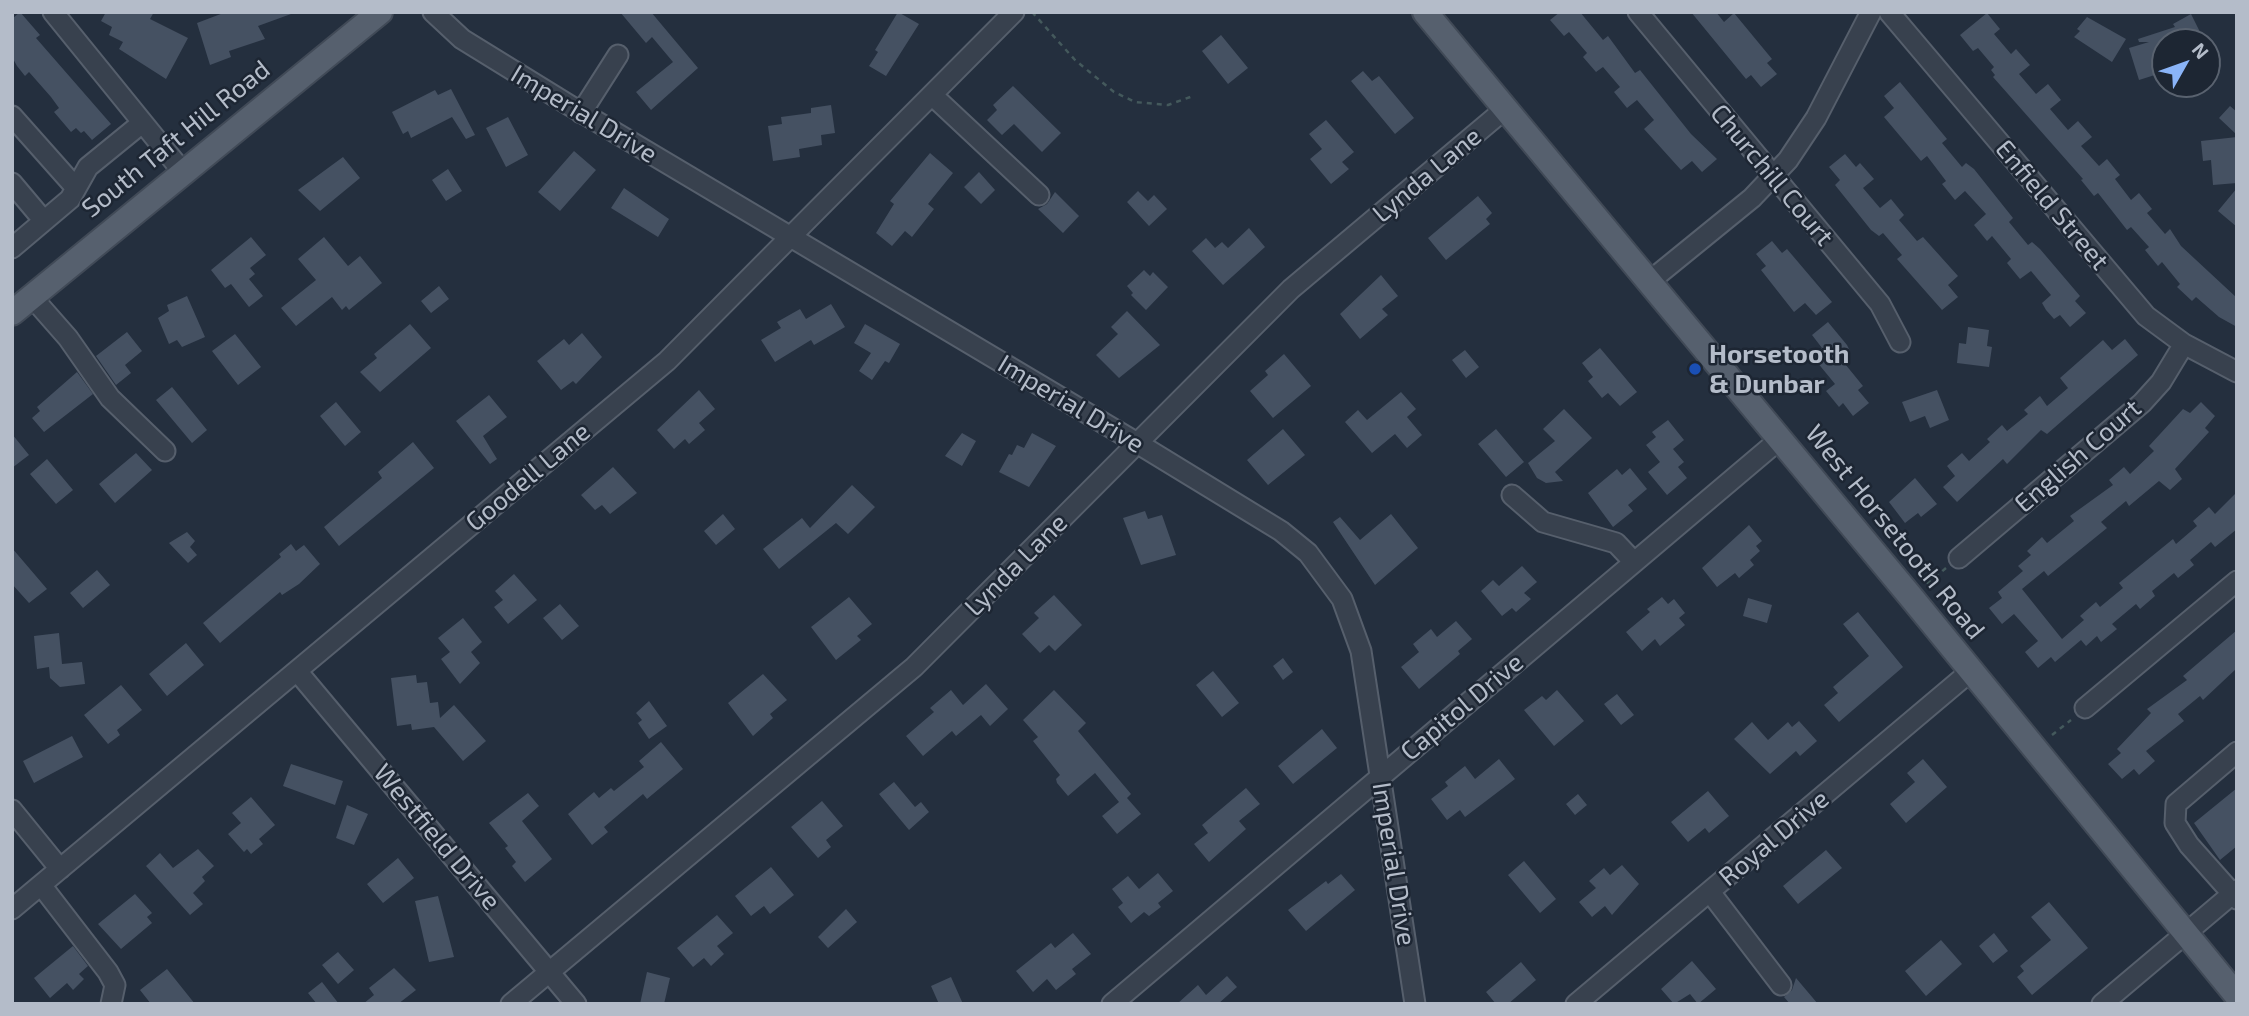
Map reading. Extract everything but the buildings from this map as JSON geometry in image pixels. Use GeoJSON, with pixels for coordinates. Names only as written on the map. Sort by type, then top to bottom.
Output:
{"type":"FeatureCollection","features":[{"type":"Feature","properties":{"kind":"main road","name":"South Taft Hill Road"},"geometry":{"type":"LineString","coordinates":[[12,313],[182,171],[380,12]]}},
{"type":"Feature","properties":{"kind":"main road","name":"West Horsetooth Road"},"geometry":{"type":"LineString","coordinates":[[1425,12],[1911,597],[2237,996]]}},
{"type":"Feature","properties":{"kind":"street"},"geometry":{"type":"LineString","coordinates":[[52,12],[182,171]]}},
{"type":"Feature","properties":{"kind":"street","name":"Imperial Drive"},"geometry":{"type":"LineString","coordinates":[[433,12],[462,39],[581,113],[1137,443],[1281,531],[1308,553],[1326,573],[1342,599],[1361,651],[1415,1004]]}},
{"type":"Feature","properties":{"kind":"street","name":"Goodell Lane"},"geometry":{"type":"LineString","coordinates":[[12,909],[667,361],[1014,12]]}},
{"type":"Feature","properties":{"kind":"street","name":"Churchill Court"},"geometry":{"type":"LineString","coordinates":[[1637,12],[1880,304],[1900,342]]}},
{"type":"Feature","properties":{"kind":"street"},"geometry":{"type":"LineString","coordinates":[[1650,281],[1773,178],[1816,118],[1871,12]]}},
{"type":"Feature","properties":{"kind":"street","name":"Enfield Street"},"geometry":{"type":"LineString","coordinates":[[1889,12],[2135,304],[2184,344],[2237,372]]}},
{"type":"Feature","properties":{"kind":"street"},"geometry":{"type":"LineString","coordinates":[[581,113],[618,55]]}},
{"type":"Feature","properties":{"kind":"street"},"geometry":{"type":"LineString","coordinates":[[932,95],[1039,195]]}},
{"type":"Feature","properties":{"kind":"street","name":"Lynda Lane"},"geometry":{"type":"LineString","coordinates":[[511,1004],[914,667],[1291,289],[1504,108]]}},
{"type":"Feature","properties":{"kind":"street"},"geometry":{"type":"LineString","coordinates":[[12,116],[76,188]]}},
{"type":"Feature","properties":{"kind":"street"},"geometry":{"type":"LineString","coordinates":[[12,248],[70,199],[88,167],[142,122]]}},
{"type":"Feature","properties":{"kind":"street"},"geometry":{"type":"LineString","coordinates":[[12,183],[44,221]]}},
{"type":"Feature","properties":{"kind":"street"},"geometry":{"type":"LineString","coordinates":[[32,297],[68,338],[110,398],[165,451]]}},
{"type":"Feature","properties":{"kind":"street","name":"English Court"},"geometry":{"type":"LineString","coordinates":[[1959,558],[2142,403],[2161,382],[2184,344]]}},
{"type":"Feature","properties":{"kind":"street","name":"Capitol Drive"},"geometry":{"type":"LineString","coordinates":[[1112,1004],[1780,439]]}},
{"type":"Feature","properties":{"kind":"street"},"geometry":{"type":"LineString","coordinates":[[1512,495],[1543,522],[1616,543],[1634,562]]}},
{"type":"Feature","properties":{"kind":"street"},"geometry":{"type":"LineString","coordinates":[[2085,708],[2237,581]]}},
{"type":"Feature","properties":{"kind":"street","name":"Westfield Drive"},"geometry":{"type":"LineString","coordinates":[[298,671],[576,1004]]}},
{"type":"Feature","properties":{"kind":"street","name":"Royal Drive"},"geometry":{"type":"LineString","coordinates":[[1576,1004],[1971,671]]}},
{"type":"Feature","properties":{"kind":"street"},"geometry":{"type":"LineString","coordinates":[[2102,1004],[2235,894],[2189,845],[2175,823],[2176,804],[2237,752]]}},
{"type":"Feature","properties":{"kind":"street"},"geometry":{"type":"LineString","coordinates":[[12,810],[60,869]]}},
{"type":"Feature","properties":{"kind":"street"},"geometry":{"type":"LineString","coordinates":[[41,885],[108,972],[115,985],[111,1004]]}},
{"type":"Feature","properties":{"kind":"street"},"geometry":{"type":"LineString","coordinates":[[1710,892],[1781,985]]}},
{"type":"Feature","properties":{"kind":"path"},"geometry":{"type":"LineString","coordinates":[[1032,12],[1075,60],[1114,92],[1135,102],[1168,105],[1193,96]]}},
{"type":"Feature","properties":{"kind":"path"},"geometry":{"type":"LineString","coordinates":[[1911,597],[1959,558]]}},
{"type":"Feature","properties":{"kind":"path"},"geometry":{"type":"LineString","coordinates":[[2036,750],[2085,708]]}},
{"type":"Feature","properties":{"kind":"place","name":"Horsetooth & Dunbar"},"geometry":{"type":"Point","coordinates":[1695,369]}}]}
